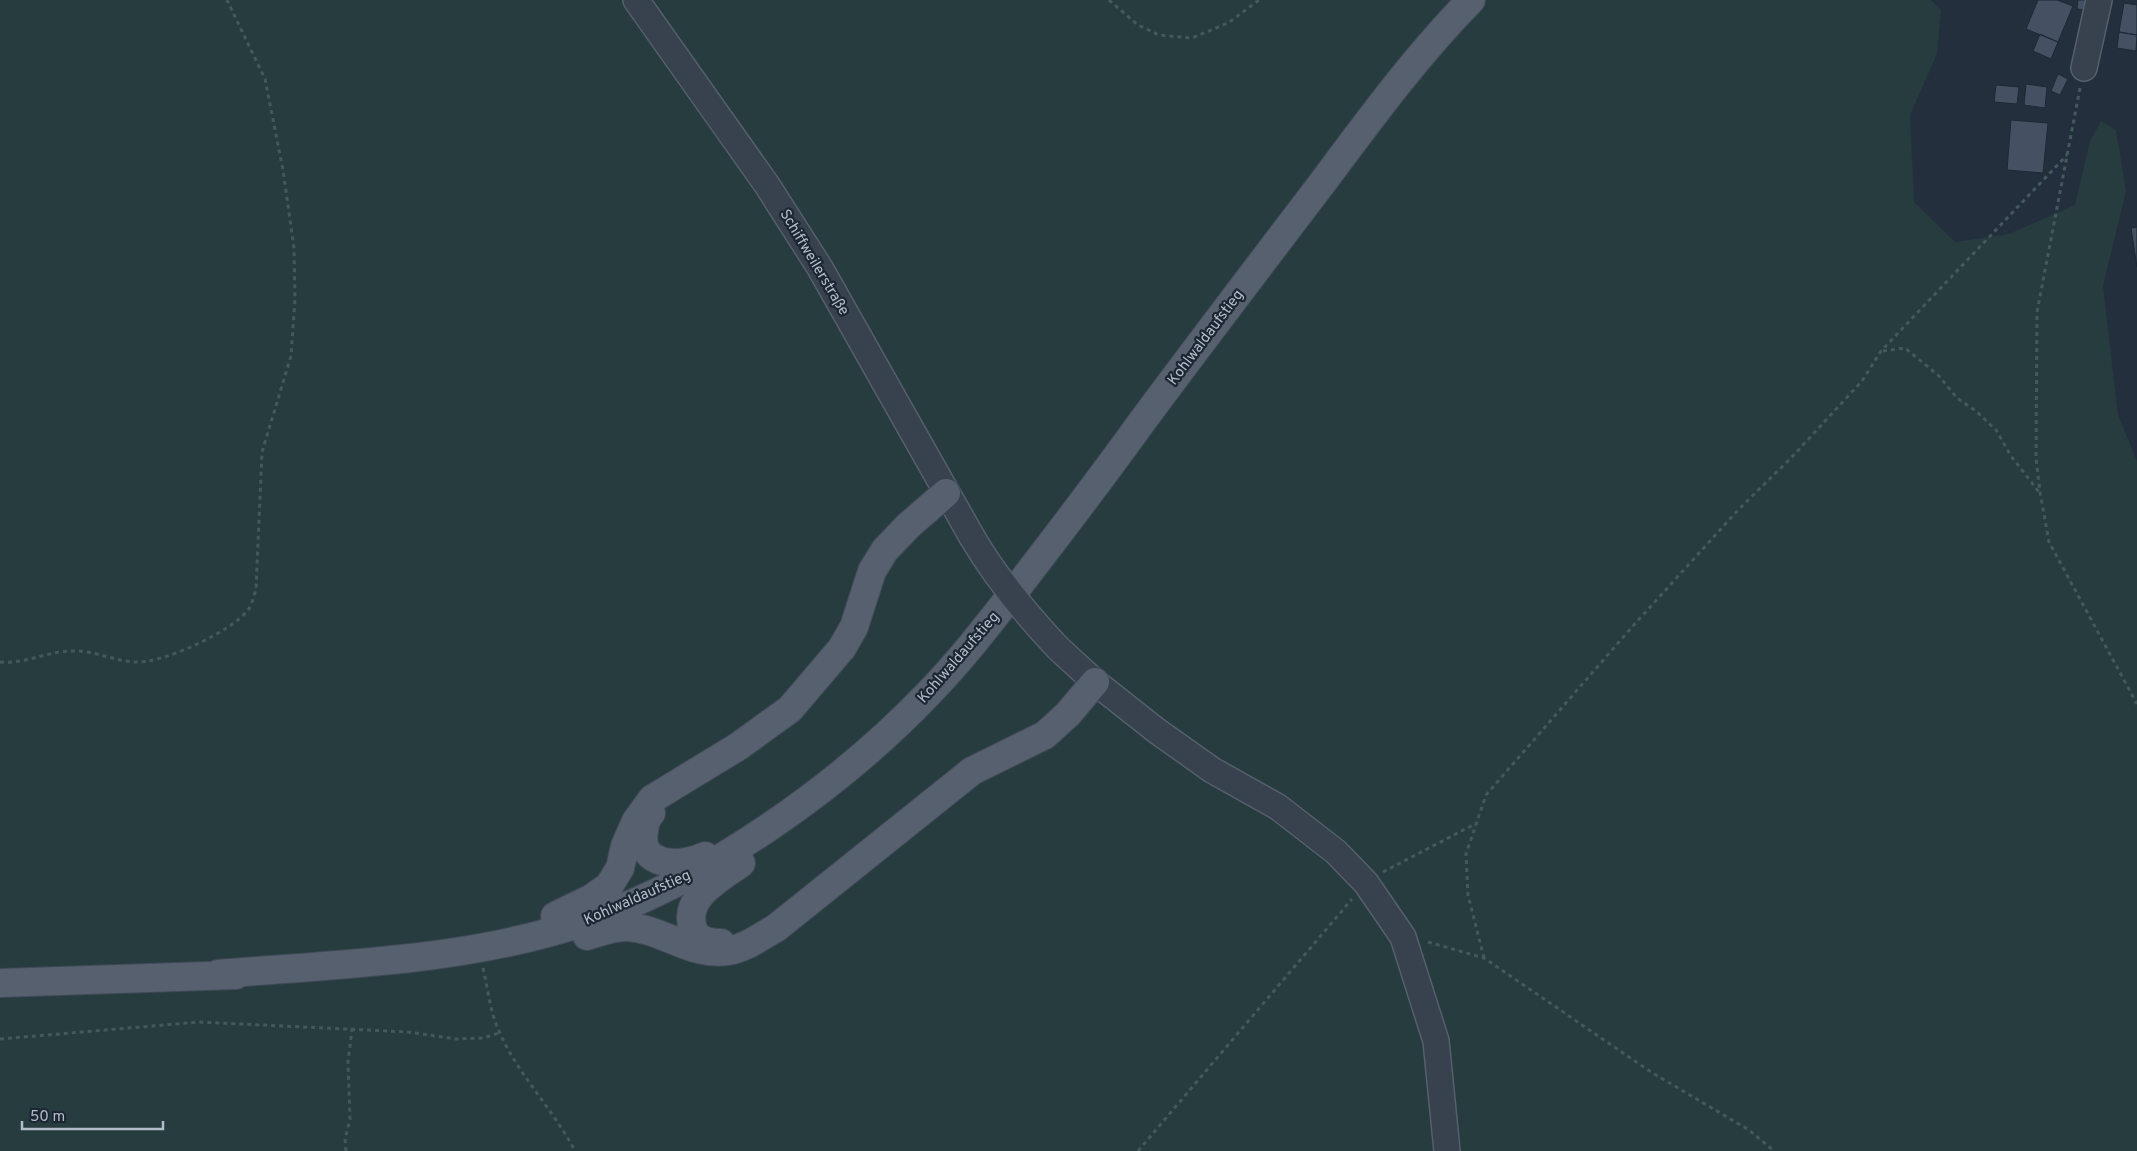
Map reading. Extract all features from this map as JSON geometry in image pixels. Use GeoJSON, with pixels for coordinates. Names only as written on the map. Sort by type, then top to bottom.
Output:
{"type":"FeatureCollection","features":[{"type":"Feature","properties":{"kind":"main road","name":"Kohlwaldaufstieg"},"geometry":{"type":"LineString","coordinates":[[218,974],[355,963],[468,950],[530,939],[593,919],[653,894],[702,868],[763,830],[847,769],[887,735],[932,691],[982,632],[1384,101],[1439,32],[1471,0]]}},
{"type":"Feature","properties":{"kind":"main road"},"geometry":{"type":"LineString","coordinates":[[355,963],[469,941],[561,914],[592,898],[609,886],[620,868],[624,846],[636,821],[652,799],[739,746],[790,709],[842,648],[854,627],[872,571],[885,550],[908,526],[946,492]]}},
{"type":"Feature","properties":{"kind":"main road"},"geometry":{"type":"LineString","coordinates":[[0,983],[218,974],[270,977],[482,963],[533,953],[609,929],[627,926],[649,930],[698,950],[726,952],[746,946],[776,928],[972,771],[1045,735],[1068,714],[1095,682]]}},
{"type":"Feature","properties":{"kind":"main road"},"geometry":{"type":"LineString","coordinates":[[776,928],[726,944],[709,943],[699,938],[694,931],[690,917],[691,907],[702,892],[820,803],[887,735]]}},
{"type":"Feature","properties":{"kind":"main road"},"geometry":{"type":"LineString","coordinates":[[701,769],[670,793],[646,819],[642,838],[648,853],[660,862],[676,864],[698,859],[816,792]]}},
{"type":"Feature","properties":{"kind":"street","name":"Schiffweilerstraße"},"geometry":{"type":"LineString","coordinates":[[636,0],[767,185],[820,268],[972,537],[1006,588],[1027,615],[1058,648],[1095,682],[1157,731],[1212,770],[1278,807],[1336,852],[1366,882],[1403,937],[1436,1040],[1447,1151]]}},
{"type":"Feature","properties":{"kind":"street"},"geometry":{"type":"LineString","coordinates":[[2084,68],[2099,0]]}},
{"type":"Feature","properties":{"kind":"path"},"geometry":{"type":"LineString","coordinates":[[0,662],[17,663],[74,650],[138,663],[168,656],[209,638],[234,622],[248,610],[253,596],[258,559],[262,452],[291,356],[295,298],[294,248],[283,170],[264,79],[227,0]]}},
{"type":"Feature","properties":{"kind":"path"},"geometry":{"type":"LineString","coordinates":[[1109,0],[1138,25],[1159,34],[1192,38],[1228,23],[1260,0]]}},
{"type":"Feature","properties":{"kind":"path"},"geometry":{"type":"LineString","coordinates":[[2084,68],[2037,312],[2036,458],[2049,542],[2137,704]]}},
{"type":"Feature","properties":{"kind":"path"},"geometry":{"type":"LineString","coordinates":[[1484,958],[1468,895],[1466,854],[1486,795],[1692,561],[1862,381],[1881,352],[2067,155]]}},
{"type":"Feature","properties":{"kind":"path"},"geometry":{"type":"LineString","coordinates":[[1881,352],[1905,348],[1939,376],[1957,398],[1976,411],[1996,430],[2012,456],[2040,492]]}},
{"type":"Feature","properties":{"kind":"path"},"geometry":{"type":"LineString","coordinates":[[1138,1151],[1366,882],[1476,824]]}},
{"type":"Feature","properties":{"kind":"path"},"geometry":{"type":"LineString","coordinates":[[1403,937],[1484,958],[1651,1072],[1749,1130],[1774,1151]]}},
{"type":"Feature","properties":{"kind":"path"},"geometry":{"type":"LineString","coordinates":[[482,963],[494,1019],[499,1033],[534,1091],[574,1151]]}},
{"type":"Feature","properties":{"kind":"path"},"geometry":{"type":"LineString","coordinates":[[0,1039],[199,1022],[408,1032],[456,1039],[483,1038],[499,1033]]}},
{"type":"Feature","properties":{"kind":"path"},"geometry":{"type":"LineString","coordinates":[[346,1151],[345,1139],[350,1119],[348,1062],[352,1029]]}},
{"type":"Feature","properties":{"kind":"green space"},"geometry":{"type":"Polygon","coordinates":[[[0,0],[1931,0],[1941,10],[1937,54],[1910,115],[1914,202],[1955,242],[2009,234],[2075,205],[2090,141],[2101,121],[2116,130],[2126,191],[2103,286],[2118,415],[2137,461],[2137,1151],[0,1151],[0,0]]]}},
{"type":"Feature","properties":{"kind":"building"},"geometry":{"type":"Polygon","coordinates":[[[2038,0],[2057,0],[2073,6],[2058,42],[2026,29],[2038,0]]]}},
{"type":"Feature","properties":{"kind":"building"},"geometry":{"type":"Polygon","coordinates":[[[2078,0],[2088,0],[2086,10],[2077,9],[2078,0]]]}},
{"type":"Feature","properties":{"kind":"building"},"geometry":{"type":"Polygon","coordinates":[[[2124,3],[2137,5],[2137,35],[2119,32],[2124,3]]]}},
{"type":"Feature","properties":{"kind":"building"},"geometry":{"type":"Polygon","coordinates":[[[2119,32],[2137,35],[2136,51],[2117,48],[2119,32]]]}},
{"type":"Feature","properties":{"kind":"building"},"geometry":{"type":"Polygon","coordinates":[[[2040,34],[2058,42],[2051,59],[2033,51],[2040,34]]]}},
{"type":"Feature","properties":{"kind":"building"},"geometry":{"type":"Polygon","coordinates":[[[2058,74],[2068,79],[2060,95],[2051,91],[2058,74]]]}},
{"type":"Feature","properties":{"kind":"building"},"geometry":{"type":"Polygon","coordinates":[[[2026,84],[2047,87],[2045,108],[2024,105],[2026,84]]]}},
{"type":"Feature","properties":{"kind":"building"},"geometry":{"type":"Polygon","coordinates":[[[1996,85],[2019,87],[2017,104],[1994,102],[1996,85]]]}},
{"type":"Feature","properties":{"kind":"building"},"geometry":{"type":"Polygon","coordinates":[[[2011,120],[2048,123],[2043,173],[2007,170],[2011,120]]]}},
{"type":"Feature","properties":{"kind":"building"},"geometry":{"type":"Polygon","coordinates":[[[2137,227],[2137,267],[2131,228],[2137,227]]]}}]}
